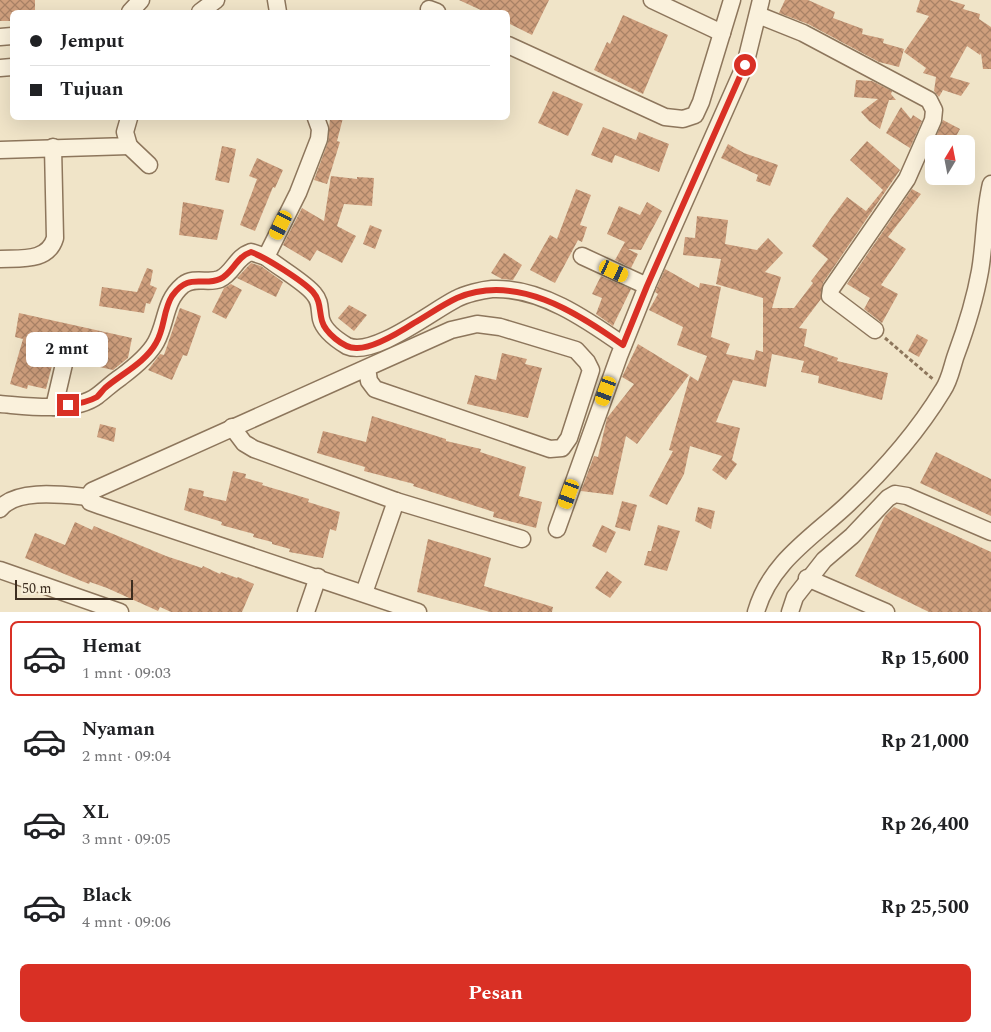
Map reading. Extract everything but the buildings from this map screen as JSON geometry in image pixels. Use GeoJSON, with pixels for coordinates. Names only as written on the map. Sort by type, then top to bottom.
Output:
{"type":"FeatureCollection","features":[{"type":"Feature","properties":{"kind":"street"},"geometry":{"type":"LineString","coordinates":[[132,10],[141,0]]}},
{"type":"Feature","properties":{"kind":"street"},"geometry":{"type":"LineString","coordinates":[[203,10],[216,0]]}},
{"type":"Feature","properties":{"kind":"street"},"geometry":{"type":"LineString","coordinates":[[652,0],[722,33]]}},
{"type":"Feature","properties":{"kind":"street"},"geometry":{"type":"LineString","coordinates":[[510,46],[665,117],[684,119],[695,115],[701,102],[732,0]]}},
{"type":"Feature","properties":{"kind":"street"},"geometry":{"type":"LineString","coordinates":[[557,529],[623,345],[647,286],[745,65],[760,8],[929,100],[934,110],[933,120],[907,178],[831,290],[830,296],[875,330]]}},
{"type":"Feature","properties":{"kind":"street"},"geometry":{"type":"LineString","coordinates":[[128,120],[126,132],[128,146],[149,166]]}},
{"type":"Feature","properties":{"kind":"street"},"geometry":{"type":"LineString","coordinates":[[266,257],[298,193],[319,139],[320,129],[317,120]]}},
{"type":"Feature","properties":{"kind":"street"},"geometry":{"type":"LineString","coordinates":[[0,150],[128,146]]}},
{"type":"Feature","properties":{"kind":"street"},"geometry":{"type":"LineString","coordinates":[[0,259],[36,258],[47,252],[53,245],[55,238],[53,147]]}},
{"type":"Feature","properties":{"kind":"street"},"geometry":{"type":"LineString","coordinates":[[756,612],[764,592],[782,563],[848,504],[916,428],[944,389],[960,342],[980,270],[985,209],[991,184]]}},
{"type":"Feature","properties":{"kind":"street"},"geometry":{"type":"LineString","coordinates":[[0,404],[54,407],[81,404],[96,397],[135,365],[156,343],[165,310],[172,296],[185,284],[198,280],[220,279],[228,273],[243,255],[251,252],[266,257],[313,292],[319,302],[324,327],[339,341],[354,348],[365,347],[395,335],[457,298],[492,289],[534,296],[568,310],[623,345]]}},
{"type":"Feature","properties":{"kind":"street"},"geometry":{"type":"LineString","coordinates":[[582,256],[647,286]]}},
{"type":"Feature","properties":{"kind":"street"},"geometry":{"type":"LineString","coordinates":[[88,496],[92,491],[451,330],[477,324],[500,327],[576,350],[587,362],[591,370],[569,438],[562,448],[550,449],[375,389],[368,381],[367,368]]}},
{"type":"Feature","properties":{"kind":"street"},"geometry":{"type":"LineString","coordinates":[[54,407],[64,364]]}},
{"type":"Feature","properties":{"kind":"street"},"geometry":{"type":"LineString","coordinates":[[232,427],[244,443],[254,449],[396,501],[522,539]]}},
{"type":"Feature","properties":{"kind":"street"},"geometry":{"type":"LineString","coordinates":[[0,509],[3,504],[21,496],[63,494],[88,496]]}},
{"type":"Feature","properties":{"kind":"street"},"geometry":{"type":"LineString","coordinates":[[790,612],[795,597],[824,560],[852,536],[888,498],[895,494],[908,496],[991,532]]}},
{"type":"Feature","properties":{"kind":"street"},"geometry":{"type":"LineString","coordinates":[[88,496],[90,502],[101,506],[318,577],[417,612]]}},
{"type":"Feature","properties":{"kind":"street"},"geometry":{"type":"LineString","coordinates":[[364,594],[396,501]]}},
{"type":"Feature","properties":{"kind":"street"},"geometry":{"type":"LineString","coordinates":[[0,570],[120,612]]}},
{"type":"Feature","properties":{"kind":"street"},"geometry":{"type":"LineString","coordinates":[[306,612],[318,577]]}},
{"type":"Feature","properties":{"kind":"street"},"geometry":{"type":"LineString","coordinates":[[808,578],[886,612]]}},
{"type":"Feature","properties":{"kind":"path"},"geometry":{"type":"LineString","coordinates":[[875,330],[944,389]]}},
{"type":"Feature","properties":{"kind":"route"},"geometry":{"type":"LineString","coordinates":[[68,405],[81,404],[96,397],[147,353],[156,343],[161,332],[165,310],[172,296],[185,284],[198,280],[220,279],[228,273],[236,261],[243,255],[251,252],[266,257],[313,292],[319,302],[324,327],[339,341],[354,348],[365,347],[395,335],[457,298],[492,289],[534,296],[568,310],[623,345],[647,286],[745,65]]}}]}
